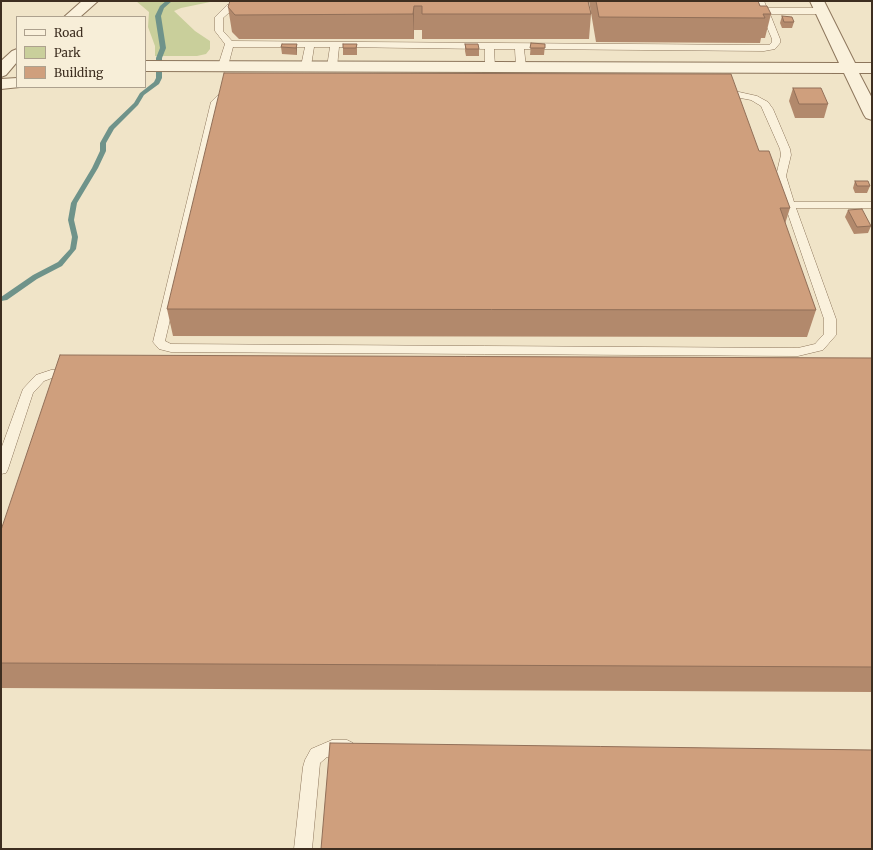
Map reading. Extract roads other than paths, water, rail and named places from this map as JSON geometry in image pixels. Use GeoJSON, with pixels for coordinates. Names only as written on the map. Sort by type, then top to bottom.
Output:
{"type":"FeatureCollection","features":[{"type":"Feature","properties":{"kind":"street"},"geometry":{"type":"LineString","coordinates":[[72,16],[91,1]]}},
{"type":"Feature","properties":{"kind":"street"},"geometry":{"type":"LineString","coordinates":[[820,6],[872,115]]}},
{"type":"Feature","properties":{"kind":"street"},"geometry":{"type":"LineString","coordinates":[[16,55],[1,74],[16,82]]}},
{"type":"Feature","properties":{"kind":"street"},"geometry":{"type":"LineString","coordinates":[[146,66],[872,68]]}},
{"type":"Feature","properties":{"kind":"lane"},"geometry":{"type":"LineString","coordinates":[[229,44],[219,30],[219,17],[230,7],[257,1]]}},
{"type":"Feature","properties":{"kind":"lane"},"geometry":{"type":"LineString","coordinates":[[229,44],[768,48],[774,46],[776,41],[760,1]]}},
{"type":"Feature","properties":{"kind":"lane"},"geometry":{"type":"LineString","coordinates":[[764,11],[820,6]]}},
{"type":"Feature","properties":{"kind":"lane"},"geometry":{"type":"LineString","coordinates":[[223,66],[229,44]]}},
{"type":"Feature","properties":{"kind":"lane"},"geometry":{"type":"LineString","coordinates":[[306,66],[310,45]]}},
{"type":"Feature","properties":{"kind":"lane"},"geometry":{"type":"LineString","coordinates":[[332,66],[335,45]]}},
{"type":"Feature","properties":{"kind":"lane"},"geometry":{"type":"LineString","coordinates":[[489,46],[490,67]]}},
{"type":"Feature","properties":{"kind":"lane"},"geometry":{"type":"LineString","coordinates":[[519,46],[521,67]]}},
{"type":"Feature","properties":{"kind":"lane"},"geometry":{"type":"LineString","coordinates":[[730,93],[746,95],[760,100],[765,104],[785,149],[786,155],[781,176],[790,205],[830,320],[830,335],[819,347],[811,350],[790,352],[171,348],[164,346],[159,342],[216,102],[218,99],[226,95],[730,93]]}},
{"type":"Feature","properties":{"kind":"lane"},"geometry":{"type":"LineString","coordinates":[[790,205],[872,205]]}},
{"type":"Feature","properties":{"kind":"lane"},"geometry":{"type":"LineString","coordinates":[[1,469],[27,392],[33,384],[40,378],[51,374],[80,373]]}},
{"type":"Feature","properties":{"kind":"lane"},"geometry":{"type":"LineString","coordinates":[[303,849],[311,767],[313,760],[317,754],[332,748],[364,748]]}},
{"type":"Feature","properties":{"kind":"waterway"},"geometry":{"type":"LineString","coordinates":[[1,299],[35,277],[60,264],[73,249],[75,237],[71,220],[74,203],[95,168],[103,151],[103,143],[111,128],[136,104],[142,94],[157,83],[159,78],[159,58],[163,48],[158,16],[162,7],[169,1]]}}]}
